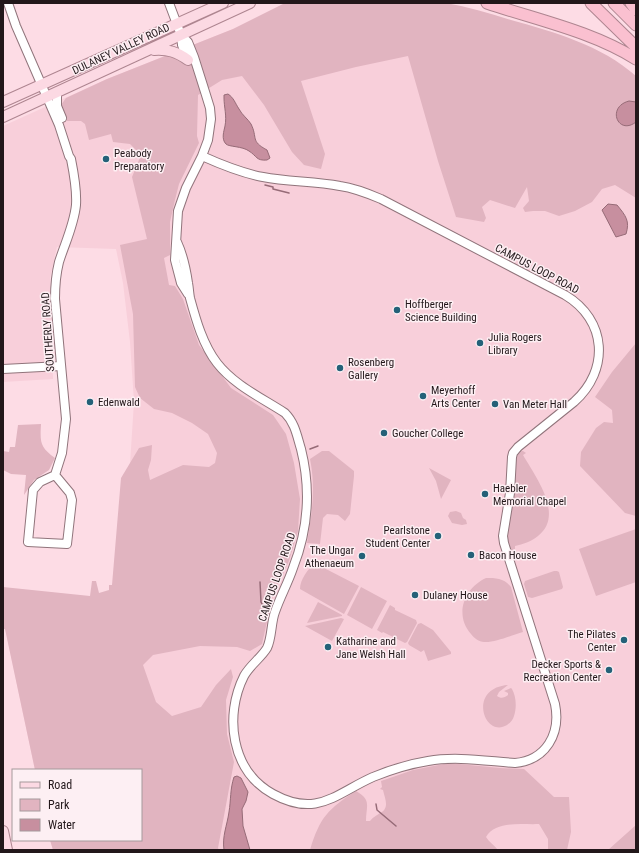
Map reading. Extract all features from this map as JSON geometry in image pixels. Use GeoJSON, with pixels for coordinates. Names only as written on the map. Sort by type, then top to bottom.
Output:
{"type":"FeatureCollection","features":[{"type":"Feature","properties":{"kind":"highway"},"geometry":{"type":"LineString","coordinates":[[487,3],[591,37],[625,52],[636,59]]}},
{"type":"Feature","properties":{"kind":"highway"},"geometry":{"type":"LineString","coordinates":[[591,3],[636,47]]}},
{"type":"Feature","properties":{"kind":"highway"},"geometry":{"type":"LineString","coordinates":[[614,3],[636,25]]}},
{"type":"Feature","properties":{"kind":"highway"},"geometry":{"type":"LineString","coordinates":[[631,3],[636,10]]}},
{"type":"Feature","properties":{"kind":"main road","name":"DULANEY VALLEY ROAD"},"geometry":{"type":"LineString","coordinates":[[3,102],[223,3]]}},
{"type":"Feature","properties":{"kind":"main road","name":"DULANEY VALLEY ROAD"},"geometry":{"type":"LineString","coordinates":[[3,117],[250,3]]}},
{"type":"Feature","properties":{"kind":"main road"},"geometry":{"type":"LineString","coordinates":[[148,50],[170,50],[188,60]]}},
{"type":"Feature","properties":{"kind":"main road"},"geometry":{"type":"LineString","coordinates":[[3,831],[7,850]]}},
{"type":"Feature","properties":{"kind":"street","name":"SOUTHERLY ROAD"},"geometry":{"type":"LineString","coordinates":[[8,3],[16,26],[59,125],[71,159]]}},
{"type":"Feature","properties":{"kind":"street"},"geometry":{"type":"LineString","coordinates":[[168,3],[181,35]]}},
{"type":"Feature","properties":{"kind":"street","name":"CAMPUS LOOP ROAD"},"geometry":{"type":"LineString","coordinates":[[181,35],[182,45],[188,60],[198,72]]}},
{"type":"Feature","properties":{"kind":"street","name":"CAMPUS LOOP ROAD"},"geometry":{"type":"LineString","coordinates":[[181,35],[188,42],[194,57],[210,108],[211,119],[208,140],[202,156],[186,188],[180,205],[177,227],[178,242],[182,252],[190,296],[200,330],[216,363],[236,381],[285,413],[291,419],[298,438],[306,476],[307,512],[304,534],[299,553],[273,616],[268,647],[248,669],[238,690],[233,709],[235,742],[242,762],[262,787],[280,797],[298,803],[317,804],[330,800],[372,778],[428,761],[454,759],[515,763],[530,760],[548,745],[554,732],[557,719],[504,543],[503,536],[510,493],[512,457],[513,453],[518,447],[582,395],[594,377],[599,354],[596,332],[592,322],[582,307],[565,295],[381,199],[364,192],[339,186],[295,182],[250,175],[236,171],[202,156]]}},
{"type":"Feature","properties":{"kind":"street","name":"SOUTHERLY ROAD"},"geometry":{"type":"LineString","coordinates":[[55,475],[64,441],[66,419],[55,288],[60,262],[72,226],[76,205],[75,184],[71,159],[72,154],[69,139],[57,106],[57,92]]}},
{"type":"Feature","properties":{"kind":"street"},"geometry":{"type":"LineString","coordinates":[[3,369],[61,366]]}},
{"type":"Feature","properties":{"kind":"street"},"geometry":{"type":"LineString","coordinates":[[55,475],[70,493],[72,500],[67,544],[28,542],[33,490],[40,482],[55,475]]}},
{"type":"Feature","properties":{"kind":"shaded area","name":"Goucher College"},"geometry":{"type":"Polygon","coordinates":[[[285,3],[636,85],[636,850],[53,850],[50,841],[142,841],[142,769],[35,769],[3,618],[118,591],[130,464],[134,402],[130,342],[123,283],[116,249],[57,247],[50,278],[53,379],[3,382],[3,126],[107,79],[233,29],[285,3]]]}},
{"type":"Feature","properties":{"kind":"green space"},"geometry":{"type":"Polygon","coordinates":[[[285,3],[446,3],[462,6],[544,29],[576,41],[608,56],[636,76],[636,198],[615,185],[602,189],[592,202],[575,211],[559,216],[545,211],[525,212],[523,208],[529,201],[527,187],[515,208],[490,200],[482,207],[486,218],[484,222],[456,217],[438,161],[408,56],[301,81],[325,154],[321,169],[304,165],[292,152],[264,105],[242,76],[222,80],[198,95],[197,136],[199,143],[179,184],[170,222],[170,255],[164,258],[169,285],[175,286],[183,299],[199,345],[231,388],[273,415],[286,434],[294,463],[300,499],[298,531],[289,561],[273,595],[262,644],[250,651],[237,647],[200,646],[153,655],[143,665],[156,702],[172,716],[201,707],[216,685],[231,669],[233,677],[226,700],[227,734],[234,762],[218,848],[219,850],[53,850],[50,841],[142,841],[142,769],[35,769],[5,629],[3,629],[3,587],[90,596],[92,581],[96,581],[99,593],[109,590],[109,585],[112,585],[121,478],[139,448],[152,445],[151,460],[148,470],[150,480],[183,465],[209,467],[215,463],[217,453],[208,434],[192,423],[172,413],[154,409],[140,398],[135,387],[133,314],[120,245],[147,239],[132,177],[141,155],[130,144],[113,142],[111,134],[89,140],[85,124],[81,121],[67,121],[61,105],[66,98],[107,79],[233,29],[285,3]]]}},
{"type":"Feature","properties":{"kind":"green space"},"geometry":{"type":"Polygon","coordinates":[[[636,343],[636,516],[625,513],[580,466],[581,452],[596,428],[604,422],[613,423],[612,410],[595,397],[612,372],[636,343]]]}},
{"type":"Feature","properties":{"kind":"green space"},"geometry":{"type":"Polygon","coordinates":[[[41,424],[42,444],[46,451],[55,458],[49,470],[34,480],[24,495],[26,475],[11,474],[3,470],[3,451],[9,452],[10,447],[15,447],[18,425],[41,424]]]}},
{"type":"Feature","properties":{"kind":"green space"},"geometry":{"type":"Polygon","coordinates":[[[322,451],[329,451],[354,471],[350,514],[345,521],[338,515],[327,514],[323,518],[320,544],[307,543],[312,511],[313,491],[310,459],[322,451]]]}},
{"type":"Feature","properties":{"kind":"green space"},"geometry":{"type":"Polygon","coordinates":[[[520,451],[526,453],[523,455],[540,484],[548,507],[549,517],[546,527],[538,536],[524,544],[515,546],[515,549],[511,551],[506,538],[515,460],[520,451]]]}},
{"type":"Feature","properties":{"kind":"green space"},"geometry":{"type":"Polygon","coordinates":[[[429,468],[451,480],[441,499],[436,481],[429,468]]]}},
{"type":"Feature","properties":{"kind":"green space"},"geometry":{"type":"Polygon","coordinates":[[[456,511],[461,513],[467,524],[462,525],[452,523],[448,516],[450,512],[456,511]]]}},
{"type":"Feature","properties":{"kind":"green space"},"geometry":{"type":"Polygon","coordinates":[[[636,529],[636,582],[596,596],[579,549],[636,529]]]}},
{"type":"Feature","properties":{"kind":"green space"},"geometry":{"type":"Polygon","coordinates":[[[315,564],[327,568],[326,569],[359,586],[344,614],[300,589],[301,582],[305,575],[315,564]]]}},
{"type":"Feature","properties":{"kind":"green space"},"geometry":{"type":"Polygon","coordinates":[[[554,571],[559,572],[563,587],[562,589],[532,598],[528,597],[524,584],[525,581],[554,571]]]}},
{"type":"Feature","properties":{"kind":"green space"},"geometry":{"type":"Polygon","coordinates":[[[486,578],[503,580],[511,587],[523,632],[498,640],[484,642],[475,638],[466,627],[462,611],[467,595],[478,582],[486,578]]]}},
{"type":"Feature","properties":{"kind":"green space"},"geometry":{"type":"Polygon","coordinates":[[[361,587],[387,601],[372,629],[347,615],[361,587]]]}},
{"type":"Feature","properties":{"kind":"green space"},"geometry":{"type":"Polygon","coordinates":[[[318,602],[342,615],[342,616],[307,623],[318,602]]]}},
{"type":"Feature","properties":{"kind":"green space"},"geometry":{"type":"Polygon","coordinates":[[[390,605],[395,608],[395,610],[416,620],[417,623],[407,642],[405,643],[377,630],[390,605]]]}},
{"type":"Feature","properties":{"kind":"green space"},"geometry":{"type":"Polygon","coordinates":[[[341,618],[344,619],[332,641],[305,626],[341,618]]]}},
{"type":"Feature","properties":{"kind":"green space"},"geometry":{"type":"Polygon","coordinates":[[[421,623],[433,630],[451,654],[428,661],[424,650],[421,652],[409,645],[408,643],[418,624],[421,623]]]}},
{"type":"Feature","properties":{"kind":"green space"},"geometry":{"type":"Polygon","coordinates":[[[508,685],[499,692],[497,696],[501,698],[505,697],[508,693],[504,691],[511,688],[512,689],[516,705],[513,719],[507,725],[499,727],[492,725],[486,719],[484,711],[484,703],[487,694],[495,688],[508,685]]]}},
{"type":"Feature","properties":{"kind":"green space"},"geometry":{"type":"Polygon","coordinates":[[[449,763],[524,769],[554,797],[569,797],[571,832],[567,850],[548,850],[548,839],[539,824],[510,824],[496,828],[486,837],[498,850],[310,850],[317,829],[326,815],[338,803],[356,791],[366,800],[366,821],[370,821],[383,811],[386,806],[383,790],[380,789],[382,787],[381,781],[413,770],[449,763]]]}},
{"type":"Feature","properties":{"kind":"green space"},"geometry":{"type":"Polygon","coordinates":[[[636,825],[636,850],[608,850],[636,825]]]}},
{"type":"Feature","properties":{"kind":"water"},"geometry":{"type":"Polygon","coordinates":[[[228,94],[251,124],[256,142],[267,150],[270,158],[267,160],[259,159],[246,149],[228,145],[224,142],[223,135],[226,119],[224,95],[228,94]]]}},
{"type":"Feature","properties":{"kind":"water"},"geometry":{"type":"Polygon","coordinates":[[[629,101],[636,102],[636,122],[630,125],[624,125],[617,119],[616,114],[622,104],[629,101]]]}},
{"type":"Feature","properties":{"kind":"water"},"geometry":{"type":"Polygon","coordinates":[[[608,204],[617,205],[625,216],[628,226],[626,234],[616,237],[602,210],[608,204]]]}},
{"type":"Feature","properties":{"kind":"water"},"geometry":{"type":"Polygon","coordinates":[[[237,776],[241,778],[248,792],[242,809],[243,826],[250,850],[224,850],[224,836],[232,786],[234,777],[237,776]]]}},
{"type":"Feature","properties":{"kind":"waterway"},"geometry":{"type":"LineString","coordinates":[[265,185],[273,187],[273,189],[289,193]]}},
{"type":"Feature","properties":{"kind":"waterway"},"geometry":{"type":"LineString","coordinates":[[310,449],[318,446]]}},
{"type":"Feature","properties":{"kind":"waterway"},"geometry":{"type":"LineString","coordinates":[[260,582],[261,602],[265,610]]}},
{"type":"Feature","properties":{"kind":"waterway"},"geometry":{"type":"LineString","coordinates":[[376,804],[377,810],[396,826]]}},
{"type":"Feature","properties":{"kind":"place","name":"Peabody Preparatory"},"geometry":{"type":"Point","coordinates":[106,159]}},
{"type":"Feature","properties":{"kind":"place","name":"Hoffberger Science Building"},"geometry":{"type":"Point","coordinates":[397,310]}},
{"type":"Feature","properties":{"kind":"place","name":"Julia Rogers Library"},"geometry":{"type":"Point","coordinates":[480,343]}},
{"type":"Feature","properties":{"kind":"place","name":"Rosenberg Gallery"},"geometry":{"type":"Point","coordinates":[340,368]}},
{"type":"Feature","properties":{"kind":"place","name":"Meyerhoff Arts Center"},"geometry":{"type":"Point","coordinates":[423,396]}},
{"type":"Feature","properties":{"kind":"place","name":"Edenwald"},"geometry":{"type":"Point","coordinates":[90,402]}},
{"type":"Feature","properties":{"kind":"place","name":"Van Meter Hall"},"geometry":{"type":"Point","coordinates":[495,404]}},
{"type":"Feature","properties":{"kind":"place","name":"Goucher College"},"geometry":{"type":"Point","coordinates":[384,433]}},
{"type":"Feature","properties":{"kind":"place","name":"Haebler Memorial Chapel"},"geometry":{"type":"Point","coordinates":[485,494]}},
{"type":"Feature","properties":{"kind":"place","name":"Pearlstone Student Center"},"geometry":{"type":"Point","coordinates":[438,536]}},
{"type":"Feature","properties":{"kind":"place","name":"Bacon House"},"geometry":{"type":"Point","coordinates":[471,555]}},
{"type":"Feature","properties":{"kind":"place","name":"The Ungar Athenaeum"},"geometry":{"type":"Point","coordinates":[362,556]}},
{"type":"Feature","properties":{"kind":"place","name":"Dulaney House"},"geometry":{"type":"Point","coordinates":[415,595]}},
{"type":"Feature","properties":{"kind":"place","name":"The Pilates Center"},"geometry":{"type":"Point","coordinates":[624,640]}},
{"type":"Feature","properties":{"kind":"place","name":"Katharine and Jane Welsh Hall"},"geometry":{"type":"Point","coordinates":[328,647]}},
{"type":"Feature","properties":{"kind":"place","name":"Decker Sports & Recreation Center"},"geometry":{"type":"Point","coordinates":[609,670]}}]}
